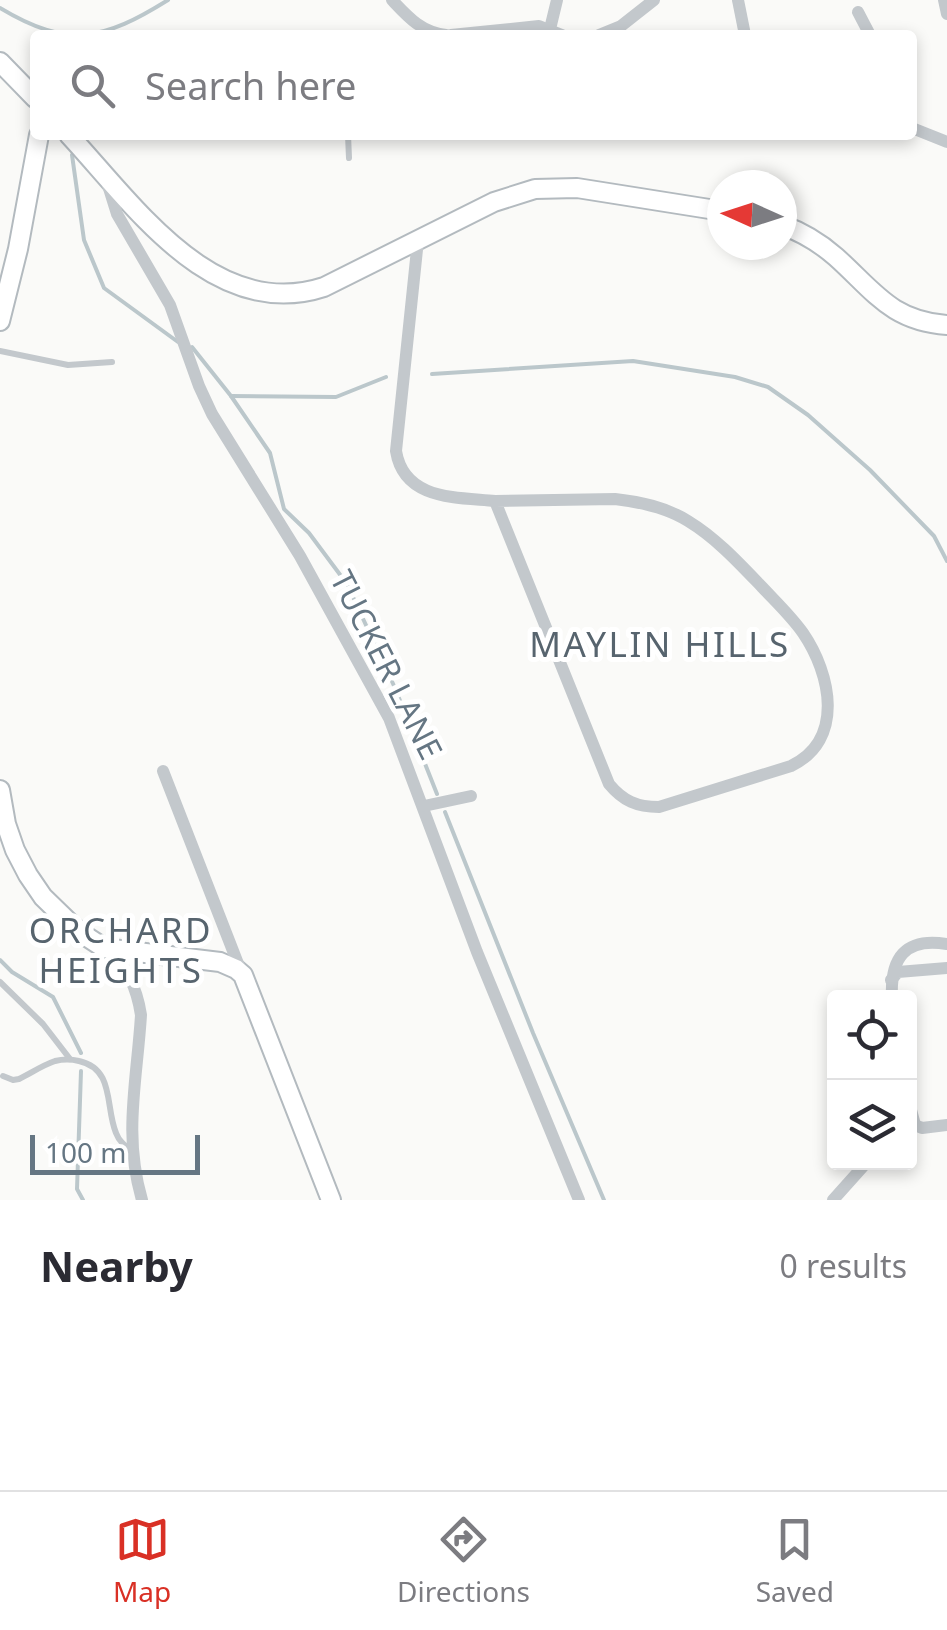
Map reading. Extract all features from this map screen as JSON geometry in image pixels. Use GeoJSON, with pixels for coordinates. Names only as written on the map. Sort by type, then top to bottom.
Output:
{"type":"FeatureCollection","features":[{"type":"Feature","properties":{"kind":"street"},"geometry":{"type":"LineString","coordinates":[[392,0],[415,30]]}},
{"type":"Feature","properties":{"kind":"street"},"geometry":{"type":"LineString","coordinates":[[556,30],[557,0]]}},
{"type":"Feature","properties":{"kind":"street"},"geometry":{"type":"LineString","coordinates":[[611,30],[654,0]]}},
{"type":"Feature","properties":{"kind":"street"},"geometry":{"type":"LineString","coordinates":[[738,0],[743,30]]}},
{"type":"Feature","properties":{"kind":"street"},"geometry":{"type":"LineString","coordinates":[[944,0],[947,14]]}},
{"type":"Feature","properties":{"kind":"street"},"geometry":{"type":"LineString","coordinates":[[858,12],[867,30]]}},
{"type":"Feature","properties":{"kind":"street"},"geometry":{"type":"LineString","coordinates":[[498,30],[544,30]]}},
{"type":"Feature","properties":{"kind":"street"},"geometry":{"type":"LineString","coordinates":[[0,62],[30,93]]}},
{"type":"Feature","properties":{"kind":"street"},"geometry":{"type":"LineString","coordinates":[[917,130],[947,142]]}},
{"type":"Feature","properties":{"kind":"street"},"geometry":{"type":"LineString","coordinates":[[0,321],[38,140]]}},
{"type":"Feature","properties":{"kind":"street"},"geometry":{"type":"LineString","coordinates":[[73,140],[180,252],[216,276],[255,292],[288,295],[324,287],[494,202],[534,189],[577,188],[707,209]]}},
{"type":"Feature","properties":{"kind":"street","name":"TUCKER LANE"},"geometry":{"type":"LineString","coordinates":[[105,174],[117,214],[170,304],[212,414],[300,556],[390,718],[477,952],[579,1200]]}},
{"type":"Feature","properties":{"kind":"street"},"geometry":{"type":"LineString","coordinates":[[797,231],[825,248],[884,304],[916,320],[947,326]]}},
{"type":"Feature","properties":{"kind":"street"},"geometry":{"type":"LineString","coordinates":[[418,240],[396,450],[398,463],[409,481],[427,491],[495,501],[615,499],[676,514],[734,558],[790,618],[814,652],[828,714],[818,744],[791,766],[674,802],[648,807],[616,793],[607,780],[495,501]]}},
{"type":"Feature","properties":{"kind":"street"},"geometry":{"type":"LineString","coordinates":[[163,771],[331,1200]]}},
{"type":"Feature","properties":{"kind":"street"},"geometry":{"type":"LineString","coordinates":[[0,790],[15,850],[43,897],[61,917],[121,963],[136,989],[141,1015],[132,1150],[142,1200]]}},
{"type":"Feature","properties":{"kind":"street"},"geometry":{"type":"LineString","coordinates":[[424,806],[471,796]]}},
{"type":"Feature","properties":{"kind":"street"},"geometry":{"type":"LineString","coordinates":[[892,990],[895,964],[906,950],[929,942],[947,944]]}},
{"type":"Feature","properties":{"kind":"street"},"geometry":{"type":"LineString","coordinates":[[104,948],[220,962],[243,975]]}},
{"type":"Feature","properties":{"kind":"street"},"geometry":{"type":"LineString","coordinates":[[891,980],[898,972],[947,968]]}},
{"type":"Feature","properties":{"kind":"street"},"geometry":{"type":"LineString","coordinates":[[917,1128],[947,1125]]}},
{"type":"Feature","properties":{"kind":"street"},"geometry":{"type":"LineString","coordinates":[[834,1200],[861,1170]]}},
{"type":"Feature","properties":{"kind":"lane"},"geometry":{"type":"LineString","coordinates":[[348,140],[349,158]]}},
{"type":"Feature","properties":{"kind":"lane"},"geometry":{"type":"LineString","coordinates":[[0,351],[68,365],[112,362]]}},
{"type":"Feature","properties":{"kind":"lane"},"geometry":{"type":"LineString","coordinates":[[0,982],[43,1024],[70,1060]]}},
{"type":"Feature","properties":{"kind":"lane"},"geometry":{"type":"LineString","coordinates":[[3,1076],[14,1080],[53,1062],[85,1062],[100,1072],[110,1097],[115,1131],[119,1140],[132,1150]]}},
{"type":"Feature","properties":{"kind":"waterway"},"geometry":{"type":"LineString","coordinates":[[108,30],[168,0]]}},
{"type":"Feature","properties":{"kind":"waterway"},"geometry":{"type":"LineString","coordinates":[[0,8],[46,30]]}},
{"type":"Feature","properties":{"kind":"waterway"},"geometry":{"type":"LineString","coordinates":[[72,155],[84,240],[104,288],[178,342]]}},
{"type":"Feature","properties":{"kind":"waterway"},"geometry":{"type":"LineString","coordinates":[[192,347],[270,453],[284,509],[309,533],[347,584],[395,688],[437,794]]}},
{"type":"Feature","properties":{"kind":"waterway"},"geometry":{"type":"LineString","coordinates":[[432,374],[633,361],[735,377],[768,387],[808,415],[870,470],[934,536],[947,561]]}},
{"type":"Feature","properties":{"kind":"waterway"},"geometry":{"type":"LineString","coordinates":[[231,396],[336,397],[386,377]]}},
{"type":"Feature","properties":{"kind":"waterway"},"geometry":{"type":"LineString","coordinates":[[445,812],[604,1200]]}},
{"type":"Feature","properties":{"kind":"waterway"},"geometry":{"type":"LineString","coordinates":[[0,960],[53,997],[81,1053]]}},
{"type":"Feature","properties":{"kind":"waterway"},"geometry":{"type":"LineString","coordinates":[[81,1071],[77,1189],[83,1200]]}},
{"type":"Feature","properties":{"kind":"district","name":"MAYLIN HILLS"},"geometry":{"type":"Point","coordinates":[660,645]}},
{"type":"Feature","properties":{"kind":"district","name":"ORCHARD HEIGHTS"},"geometry":{"type":"Point","coordinates":[121,951]}}]}
